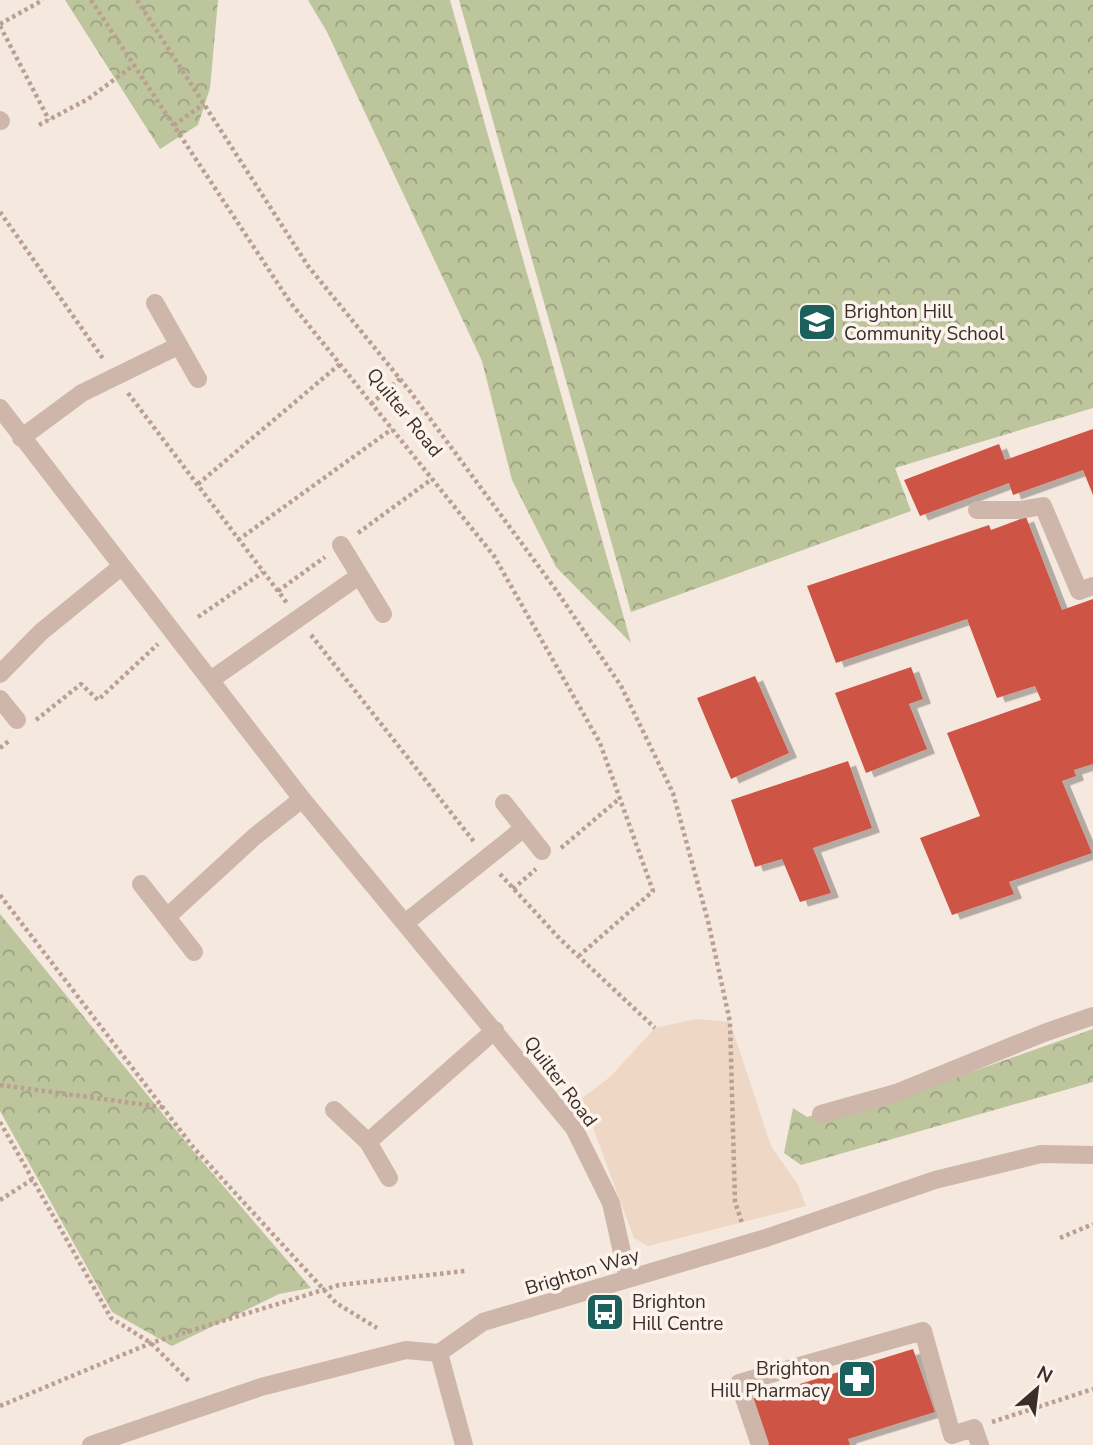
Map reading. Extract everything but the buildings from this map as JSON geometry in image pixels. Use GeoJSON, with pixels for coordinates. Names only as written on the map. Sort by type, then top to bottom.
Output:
{"type":"FeatureCollection","features":[{"type":"Feature","properties":{"kind":"street"},"geometry":{"type":"LineString","coordinates":[[155,303],[198,379]]}},
{"type":"Feature","properties":{"kind":"street"},"geometry":{"type":"LineString","coordinates":[[21,438],[82,393],[178,346]]}},
{"type":"Feature","properties":{"kind":"street","name":"Quilter Road"},"geometry":{"type":"LineString","coordinates":[[0,408],[212,678],[302,799],[495,1030],[573,1128],[611,1203],[628,1279]]}},
{"type":"Feature","properties":{"kind":"street"},"geometry":{"type":"LineString","coordinates":[[977,510],[1020,510],[1043,506],[1080,591],[1093,586]]}},
{"type":"Feature","properties":{"kind":"street"},"geometry":{"type":"LineString","coordinates":[[341,545],[383,614]]}},
{"type":"Feature","properties":{"kind":"street"},"geometry":{"type":"LineString","coordinates":[[0,674],[41,632],[122,566]]}},
{"type":"Feature","properties":{"kind":"street"},"geometry":{"type":"LineString","coordinates":[[212,678],[359,576]]}},
{"type":"Feature","properties":{"kind":"street"},"geometry":{"type":"LineString","coordinates":[[0,699],[23,725]]}},
{"type":"Feature","properties":{"kind":"street"},"geometry":{"type":"LineString","coordinates":[[167,917],[254,838],[302,799]]}},
{"type":"Feature","properties":{"kind":"street"},"geometry":{"type":"LineString","coordinates":[[503,803],[546,856]]}},
{"type":"Feature","properties":{"kind":"street"},"geometry":{"type":"LineString","coordinates":[[405,923],[524,828]]}},
{"type":"Feature","properties":{"kind":"street"},"geometry":{"type":"LineString","coordinates":[[141,884],[194,952]]}},
{"type":"Feature","properties":{"kind":"street"},"geometry":{"type":"LineString","coordinates":[[821,1114],[896,1093],[1093,1016]]}},
{"type":"Feature","properties":{"kind":"street","name":"Quilter Road"},"geometry":{"type":"LineString","coordinates":[[368,1142],[495,1030]]}},
{"type":"Feature","properties":{"kind":"street"},"geometry":{"type":"LineString","coordinates":[[334,1110],[368,1142],[389,1178]]}},
{"type":"Feature","properties":{"kind":"street","name":"Brighton Way"},"geometry":{"type":"LineString","coordinates":[[439,1353],[483,1322],[999,1162],[1041,1154],[1093,1155]]}},
{"type":"Feature","properties":{"kind":"street"},"geometry":{"type":"LineString","coordinates":[[760,1445],[739,1383],[923,1331],[952,1435],[977,1436]]}},
{"type":"Feature","properties":{"kind":"street"},"geometry":{"type":"LineString","coordinates":[[91,1445],[261,1387],[406,1350],[439,1353],[464,1445]]}},
{"type":"Feature","properties":{"kind":"path"},"geometry":{"type":"LineString","coordinates":[[43,0],[0,25],[49,120]]}},
{"type":"Feature","properties":{"kind":"path","name":"Quilter Road"},"geometry":{"type":"LineString","coordinates":[[91,0],[290,302],[494,556],[600,743],[653,891],[580,955]]}},
{"type":"Feature","properties":{"kind":"path"},"geometry":{"type":"LineString","coordinates":[[137,0],[308,267],[400,379],[548,579],[621,687],[673,793],[708,921],[730,1022],[735,1202],[742,1223]]}},
{"type":"Feature","properties":{"kind":"path"},"geometry":{"type":"LineString","coordinates":[[39,125],[88,99],[134,65]]}},
{"type":"Feature","properties":{"kind":"path"},"geometry":{"type":"LineString","coordinates":[[174,125],[204,104]]}},
{"type":"Feature","properties":{"kind":"path"},"geometry":{"type":"LineString","coordinates":[[0,212],[116,377],[346,683],[513,890],[560,939],[655,1028]]}},
{"type":"Feature","properties":{"kind":"path"},"geometry":{"type":"LineString","coordinates":[[198,484],[340,364]]}},
{"type":"Feature","properties":{"kind":"path"},"geometry":{"type":"LineString","coordinates":[[372,404],[400,379]]}},
{"type":"Feature","properties":{"kind":"path"},"geometry":{"type":"LineString","coordinates":[[238,540],[392,429]]}},
{"type":"Feature","properties":{"kind":"path"},"geometry":{"type":"LineString","coordinates":[[198,617],[263,572]]}},
{"type":"Feature","properties":{"kind":"path"},"geometry":{"type":"LineString","coordinates":[[0,748],[23,725],[81,684],[98,700],[161,641]]}},
{"type":"Feature","properties":{"kind":"path"},"geometry":{"type":"LineString","coordinates":[[513,890],[546,856],[620,797]]}},
{"type":"Feature","properties":{"kind":"path"},"geometry":{"type":"LineString","coordinates":[[0,895],[193,1147],[336,1303],[377,1328]]}},
{"type":"Feature","properties":{"kind":"path"},"geometry":{"type":"LineString","coordinates":[[0,1085],[162,1107]]}},
{"type":"Feature","properties":{"kind":"path"},"geometry":{"type":"LineString","coordinates":[[0,1122],[111,1318],[152,1343],[190,1382]]}},
{"type":"Feature","properties":{"kind":"path"},"geometry":{"type":"LineString","coordinates":[[0,1200],[33,1179]]}},
{"type":"Feature","properties":{"kind":"path"},"geometry":{"type":"LineString","coordinates":[[1060,1238],[1093,1224]]}},
{"type":"Feature","properties":{"kind":"path"},"geometry":{"type":"LineString","coordinates":[[0,1406],[152,1343],[339,1285],[465,1271]]}},
{"type":"Feature","properties":{"kind":"path"},"geometry":{"type":"LineString","coordinates":[[977,1436],[1093,1389]]}},
{"type":"Feature","properties":{"kind":"green space"},"geometry":{"type":"Polygon","coordinates":[[[65,0],[218,0],[210,88],[198,125],[160,149],[65,0]]]}},
{"type":"Feature","properties":{"kind":"green space"},"geometry":{"type":"Polygon","coordinates":[[[308,0],[450,0],[631,643],[556,567],[512,480],[482,361],[327,32],[308,0]]]}},
{"type":"Feature","properties":{"kind":"green space"},"geometry":{"type":"Polygon","coordinates":[[[459,0],[1093,0],[1093,408],[895,468],[911,511],[631,612],[459,0]]]}},
{"type":"Feature","properties":{"kind":"green space"},"geometry":{"type":"Polygon","coordinates":[[[0,914],[189,1146],[311,1288],[279,1294],[172,1346],[112,1312],[0,1111],[0,914]]]}},
{"type":"Feature","properties":{"kind":"green space"},"geometry":{"type":"Polygon","coordinates":[[[1093,1029],[1093,1082],[801,1165],[784,1153],[793,1108],[807,1117],[974,1071],[1093,1029]]]}},
{"type":"Feature","properties":{"kind":"shaded area"},"geometry":{"type":"Polygon","coordinates":[[[696,1019],[730,1022],[771,1146],[798,1185],[806,1206],[648,1246],[634,1238],[592,1125],[576,1103],[610,1077],[655,1028],[696,1019]]]}},
{"type":"Feature","properties":{"kind":"place","name":"Brighton Hill Community School"},"geometry":{"type":"Point","coordinates":[817,322]}},
{"type":"Feature","properties":{"kind":"place","name":"Brighton Hill Centre"},"geometry":{"type":"Point","coordinates":[605,1312]}},
{"type":"Feature","properties":{"kind":"place","name":"Brighton Hill Pharmacy"},"geometry":{"type":"Point","coordinates":[857,1379]}}]}
